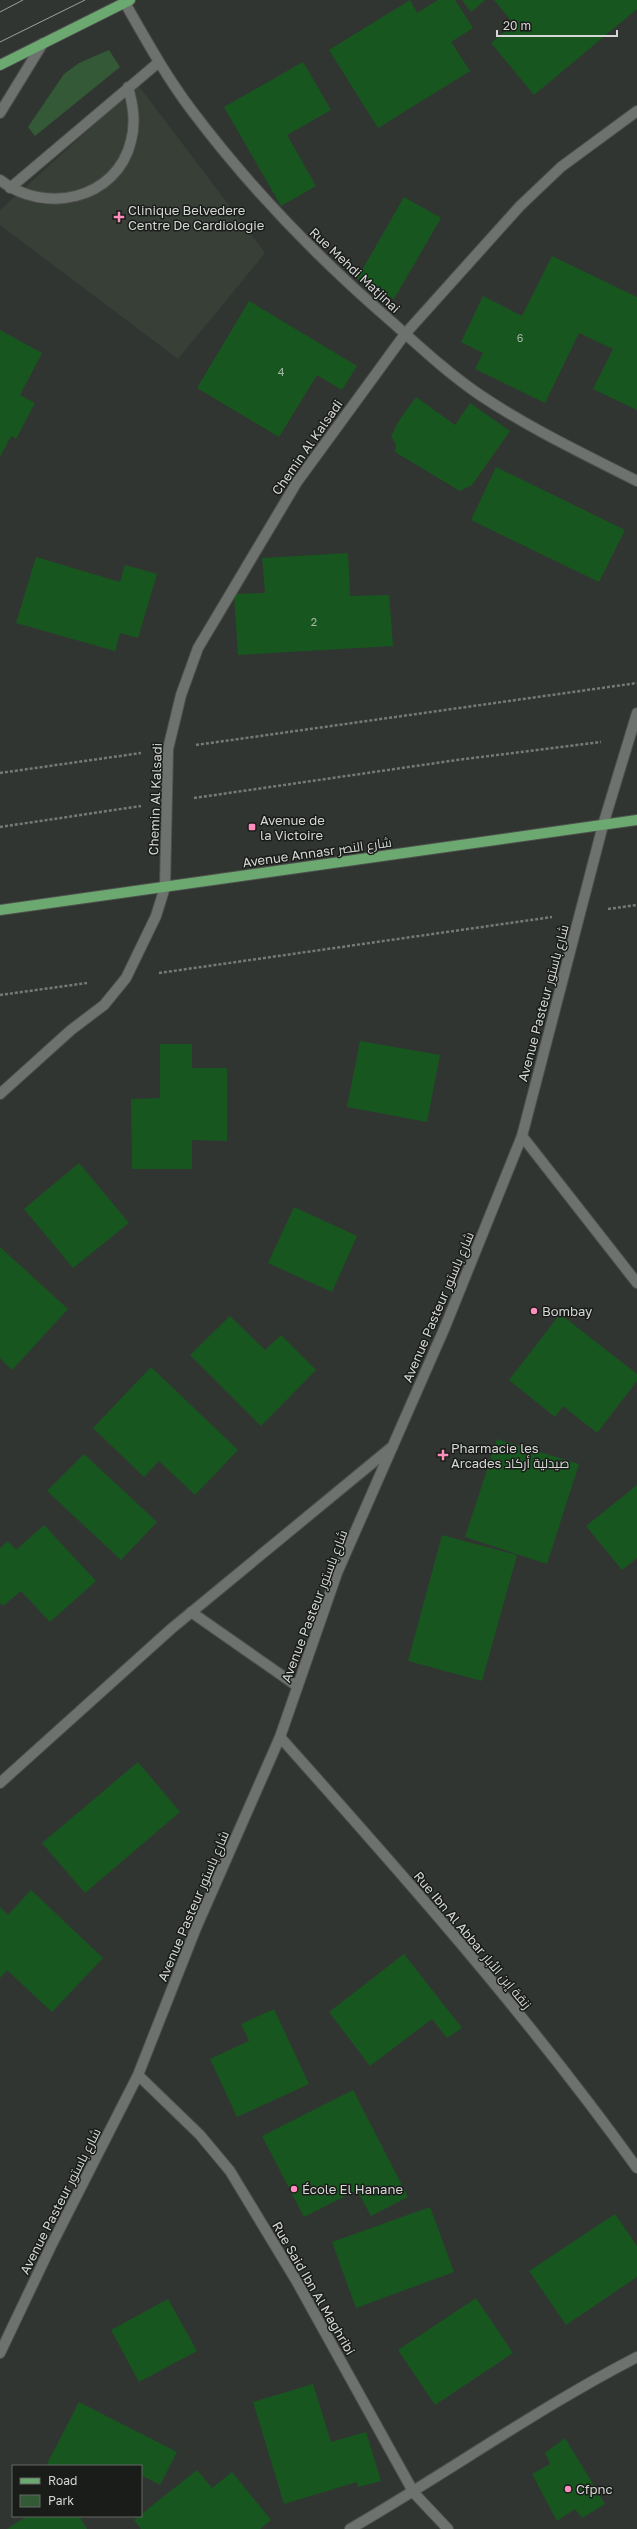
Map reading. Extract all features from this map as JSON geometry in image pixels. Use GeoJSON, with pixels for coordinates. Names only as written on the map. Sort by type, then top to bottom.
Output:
{"type":"FeatureCollection","features":[{"type":"Feature","properties":{"kind":"main road"},"geometry":{"type":"LineString","coordinates":[[0,65],[128,2]]}},
{"type":"Feature","properties":{"kind":"main road","name":"Avenue Annasr شارع النصر"},"geometry":{"type":"LineString","coordinates":[[0,910],[637,820]]}},
{"type":"Feature","properties":{"kind":"street","name":"Rue Mehdi Matjinai"},"geometry":{"type":"LineString","coordinates":[[128,2],[159,62],[193,112],[238,167],[290,226],[353,289],[405,334],[480,395],[567,446],[637,481]]}},
{"type":"Feature","properties":{"kind":"street"},"geometry":{"type":"LineString","coordinates":[[0,113],[43,43]]}},
{"type":"Feature","properties":{"kind":"street"},"geometry":{"type":"LineString","coordinates":[[10,188],[159,62]]}},
{"type":"Feature","properties":{"kind":"street"},"geometry":{"type":"LineString","coordinates":[[0,180],[10,188],[27,196],[64,200],[98,187],[113,174],[124,159],[131,142],[134,124],[133,105],[128,87]]}},
{"type":"Feature","properties":{"kind":"street","name":"Chemin Al Kalsadi"},"geometry":{"type":"LineString","coordinates":[[0,1094],[71,1030],[104,1005],[126,978],[156,916],[165,887],[168,749],[181,695],[198,648],[297,482],[405,334],[561,167],[637,111]]}},
{"type":"Feature","properties":{"kind":"street","name":"Avenue Pasteur شارع باستور"},"geometry":{"type":"LineString","coordinates":[[0,2353],[51,2246],[138,2075],[196,1928],[280,1737],[337,1573],[445,1327],[522,1136],[603,825],[637,713]]}},
{"type":"Feature","properties":{"kind":"street"},"geometry":{"type":"LineString","coordinates":[[522,1136],[637,1283]]}},
{"type":"Feature","properties":{"kind":"street"},"geometry":{"type":"LineString","coordinates":[[0,1783],[191,1612],[394,1444]]}},
{"type":"Feature","properties":{"kind":"street"},"geometry":{"type":"LineString","coordinates":[[191,1612],[297,1686]]}},
{"type":"Feature","properties":{"kind":"street","name":"Rue Ibn Al Abbar زنقة إبن الأبار"},"geometry":{"type":"LineString","coordinates":[[280,1737],[420,1894],[583,2094],[637,2168]]}},
{"type":"Feature","properties":{"kind":"street","name":"Rue Said Ibn Al Maghribi"},"geometry":{"type":"LineString","coordinates":[[138,2075],[200,2134],[230,2171],[297,2282],[414,2492],[448,2529]]}},
{"type":"Feature","properties":{"kind":"street"},"geometry":{"type":"LineString","coordinates":[[350,2529],[414,2492],[579,2387],[637,2357]]}},
{"type":"Feature","properties":{"kind":"path"},"geometry":{"type":"LineString","coordinates":[[0,773],[637,683]]}},
{"type":"Feature","properties":{"kind":"path"},"geometry":{"type":"LineString","coordinates":[[0,827],[457,760],[628,739]]}},
{"type":"Feature","properties":{"kind":"path"},"geometry":{"type":"LineString","coordinates":[[0,995],[637,905]]}},
{"type":"Feature","properties":{"kind":"shaded area","name":"Clinique Belvedere Centre De Cardiologie"},"geometry":{"type":"Polygon","coordinates":[[[138,85],[265,253],[178,359],[0,225],[0,210],[138,85]]]}},
{"type":"Feature","properties":{"kind":"green space"},"geometry":{"type":"Polygon","coordinates":[[[109,50],[120,67],[35,136],[28,127],[64,74],[79,63],[109,50]]]}},
{"type":"Feature","properties":{"kind":"building"},"geometry":{"type":"Polygon","coordinates":[[[410,0],[417,13],[438,0],[455,0],[473,28],[451,42],[470,71],[378,128],[329,50],[410,0]]]}},
{"type":"Feature","properties":{"kind":"building"},"geometry":{"type":"Polygon","coordinates":[[[462,0],[485,0],[471,12],[462,0]]]}},
{"type":"Feature","properties":{"kind":"building"},"geometry":{"type":"Polygon","coordinates":[[[494,0],[637,0],[637,9],[534,95],[491,43],[514,24],[494,0]]]}},
{"type":"Feature","properties":{"kind":"building"},"geometry":{"type":"Polygon","coordinates":[[[303,62],[331,110],[287,135],[316,186],[281,206],[224,107],[303,62]]]}},
{"type":"Feature","properties":{"kind":"building"},"geometry":{"type":"Polygon","coordinates":[[[404,197],[441,218],[394,299],[357,279],[404,197]]]}},
{"type":"Feature","properties":{"kind":"building"},"geometry":{"type":"Polygon","coordinates":[[[552,256],[637,297],[637,410],[593,389],[613,349],[579,333],[545,403],[475,369],[483,353],[461,342],[483,296],[522,316],[552,256]]]}},
{"type":"Feature","properties":{"kind":"building"},"geometry":{"type":"Polygon","coordinates":[[[249,301],[357,366],[342,390],[317,375],[279,437],[197,388],[249,301]]]}},
{"type":"Feature","properties":{"kind":"building"},"geometry":{"type":"Polygon","coordinates":[[[0,330],[42,353],[20,395],[35,403],[16,439],[11,436],[0,457],[0,330]]]}},
{"type":"Feature","properties":{"kind":"building"},"geometry":{"type":"Polygon","coordinates":[[[416,397],[455,425],[470,403],[510,431],[472,485],[460,491],[395,452],[396,444],[391,437],[398,422],[416,397]]]}},
{"type":"Feature","properties":{"kind":"building"},"geometry":{"type":"Polygon","coordinates":[[[496,467],[625,530],[599,582],[471,520],[496,467]]]}},
{"type":"Feature","properties":{"kind":"building"},"geometry":{"type":"Polygon","coordinates":[[[348,553],[350,596],[389,595],[393,646],[238,655],[234,594],[265,593],[262,558],[348,553]]]}},
{"type":"Feature","properties":{"kind":"building"},"geometry":{"type":"Polygon","coordinates":[[[36,557],[120,582],[125,565],[157,574],[138,638],[120,633],[115,651],[16,623],[36,557]]]}},
{"type":"Feature","properties":{"kind":"building"},"geometry":{"type":"Polygon","coordinates":[[[360,1041],[440,1055],[427,1122],[347,1107],[360,1041]]]}},
{"type":"Feature","properties":{"kind":"building"},"geometry":{"type":"Polygon","coordinates":[[[160,1044],[192,1044],[192,1068],[227,1068],[227,1141],[192,1140],[192,1169],[132,1169],[131,1099],[160,1098],[160,1044]]]}},
{"type":"Feature","properties":{"kind":"building"},"geometry":{"type":"Polygon","coordinates":[[[79,1163],[129,1223],[73,1268],[24,1209],[79,1163]]]}},
{"type":"Feature","properties":{"kind":"building"},"geometry":{"type":"Polygon","coordinates":[[[294,1207],[357,1236],[332,1292],[268,1263],[294,1207]]]}},
{"type":"Feature","properties":{"kind":"building"},"geometry":{"type":"Polygon","coordinates":[[[0,1247],[68,1309],[12,1370],[0,1358],[0,1247]]]}},
{"type":"Feature","properties":{"kind":"building"},"geometry":{"type":"Polygon","coordinates":[[[560,1314],[637,1374],[637,1381],[597,1433],[563,1406],[555,1417],[509,1380],[560,1314]]]}},
{"type":"Feature","properties":{"kind":"building"},"geometry":{"type":"Polygon","coordinates":[[[230,1316],[265,1350],[281,1335],[316,1370],[261,1426],[190,1355],[230,1316]]]}},
{"type":"Feature","properties":{"kind":"building"},"geometry":{"type":"Polygon","coordinates":[[[151,1367],[238,1450],[195,1495],[159,1461],[144,1477],[93,1428],[151,1367]]]}},
{"type":"Feature","properties":{"kind":"building"},"geometry":{"type":"Polygon","coordinates":[[[497,1439],[579,1464],[547,1564],[465,1537],[497,1439]]]}},
{"type":"Feature","properties":{"kind":"building"},"geometry":{"type":"Polygon","coordinates":[[[84,1454],[157,1522],[121,1560],[47,1491],[84,1454]]]}},
{"type":"Feature","properties":{"kind":"building"},"geometry":{"type":"Polygon","coordinates":[[[637,1485],[637,1558],[622,1570],[586,1526],[637,1485]]]}},
{"type":"Feature","properties":{"kind":"building"},"geometry":{"type":"Polygon","coordinates":[[[44,1525],[96,1581],[50,1622],[21,1591],[3,1606],[0,1603],[0,1548],[8,1541],[16,1550],[44,1525]]]}},
{"type":"Feature","properties":{"kind":"building"},"geometry":{"type":"Polygon","coordinates":[[[442,1535],[517,1555],[482,1681],[408,1661],[442,1535]]]}},
{"type":"Feature","properties":{"kind":"building"},"geometry":{"type":"Polygon","coordinates":[[[138,1762],[180,1812],[85,1893],[42,1843],[138,1762]]]}},
{"type":"Feature","properties":{"kind":"building"},"geometry":{"type":"Polygon","coordinates":[[[31,1890],[103,1958],[52,2012],[7,1970],[0,1978],[0,1907],[8,1915],[31,1890]]]}},
{"type":"Feature","properties":{"kind":"building"},"geometry":{"type":"Polygon","coordinates":[[[404,1954],[462,2028],[447,2038],[432,2019],[370,2066],[329,2012],[404,1954]]]}},
{"type":"Feature","properties":{"kind":"building"},"geometry":{"type":"Polygon","coordinates":[[[274,2009],[309,2084],[237,2117],[210,2059],[249,2041],[241,2024],[274,2009]]]}},
{"type":"Feature","properties":{"kind":"building"},"geometry":{"type":"Polygon","coordinates":[[[353,2090],[408,2197],[371,2216],[357,2190],[304,2217],[262,2136],[353,2090]]]}},
{"type":"Feature","properties":{"kind":"building"},"geometry":{"type":"Polygon","coordinates":[[[430,2207],[454,2272],[356,2308],[332,2242],[430,2207]]]}},
{"type":"Feature","properties":{"kind":"building"},"geometry":{"type":"Polygon","coordinates":[[[615,2214],[637,2246],[637,2277],[566,2325],[529,2271],[615,2214]]]}},
{"type":"Feature","properties":{"kind":"building"},"geometry":{"type":"Polygon","coordinates":[[[476,2298],[513,2353],[435,2405],[398,2350],[476,2298]]]}},
{"type":"Feature","properties":{"kind":"building"},"geometry":{"type":"Polygon","coordinates":[[[168,2299],[197,2351],[139,2382],[111,2330],[168,2299]]]}},
{"type":"Feature","properties":{"kind":"building"},"geometry":{"type":"Polygon","coordinates":[[[313,2384],[331,2442],[366,2432],[381,2481],[358,2487],[357,2482],[284,2504],[253,2402],[313,2384]]]}},
{"type":"Feature","properties":{"kind":"building"},"geometry":{"type":"Polygon","coordinates":[[[79,2402],[177,2452],[160,2485],[142,2476],[142,2465],[47,2465],[79,2402]]]}},
{"type":"Feature","properties":{"kind":"building","name":"Cfpnc"},"geometry":{"type":"Polygon","coordinates":[[[565,2438],[605,2504],[582,2518],[575,2509],[557,2521],[532,2474],[550,2464],[545,2453],[565,2438]]]}},
{"type":"Feature","properties":{"kind":"building"},"geometry":{"type":"Polygon","coordinates":[[[197,2470],[212,2488],[232,2472],[271,2520],[260,2529],[141,2529],[134,2520],[138,2517],[142,2517],[142,2514],[197,2470]]]}},
{"type":"Feature","properties":{"kind":"building"},"geometry":{"type":"Polygon","coordinates":[[[25,2517],[80,2517],[87,2529],[7,2529],[25,2517]]]}},
{"type":"Feature","properties":{"kind":"tram line"},"geometry":{"type":"LineString","coordinates":[[0,12],[23,0]]}},
{"type":"Feature","properties":{"kind":"tram line"},"geometry":{"type":"LineString","coordinates":[[0,42],[85,0]]}},
{"type":"Feature","properties":{"kind":"place","name":"Clinique Belvedere Centre De Cardiologie"},"geometry":{"type":"Point","coordinates":[119,217]}},
{"type":"Feature","properties":{"kind":"place","name":"Avenue de la Victoire"},"geometry":{"type":"Point","coordinates":[252,827]}},
{"type":"Feature","properties":{"kind":"place","name":"Bombay"},"geometry":{"type":"Point","coordinates":[534,1311]}},
{"type":"Feature","properties":{"kind":"place","name":"Pharmacie les Arcades صيدلية أركاد"},"geometry":{"type":"Point","coordinates":[443,1455]}},
{"type":"Feature","properties":{"kind":"place","name":"École El Hanane"},"geometry":{"type":"Point","coordinates":[294,2189]}},
{"type":"Feature","properties":{"kind":"place","name":"Cfpnc"},"geometry":{"type":"Point","coordinates":[568,2489]}}]}
